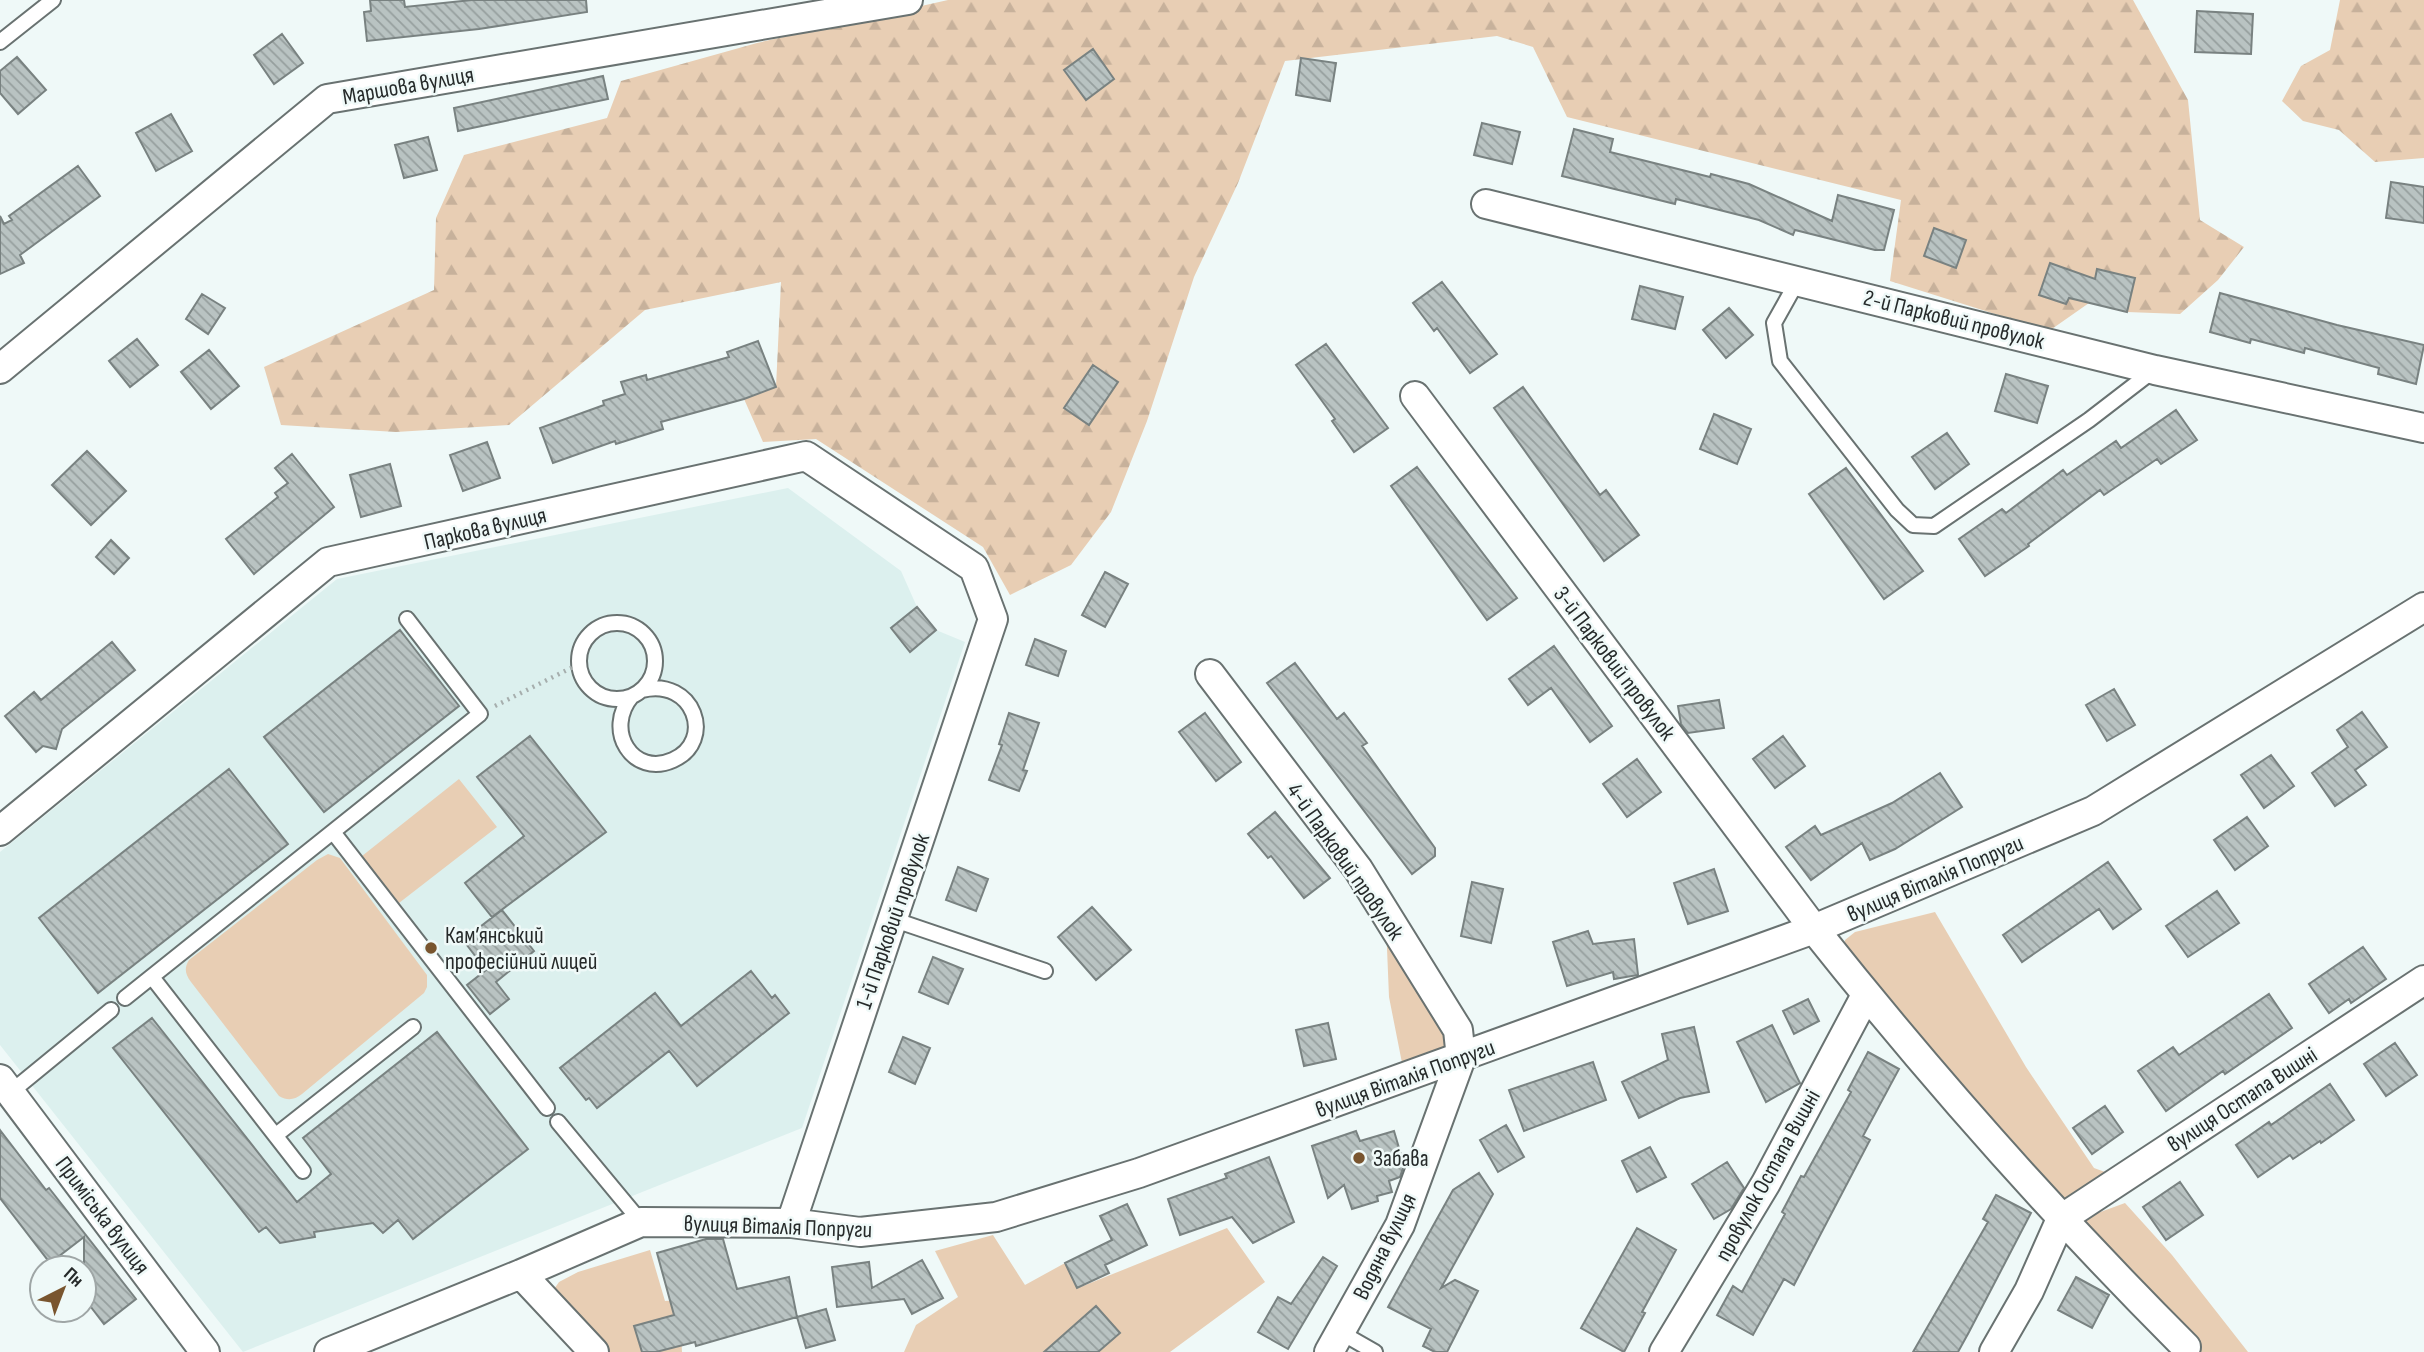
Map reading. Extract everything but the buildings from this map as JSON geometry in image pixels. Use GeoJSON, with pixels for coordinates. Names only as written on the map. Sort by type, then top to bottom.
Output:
{"type":"FeatureCollection","features":[{"type":"Feature","properties":{"kind":"street","name":"Маршова вулиця"},"geometry":{"type":"LineString","coordinates":[[0,369],[327,99],[845,5],[908,0]]}},
{"type":"Feature","properties":{"kind":"street","name":"2-й Парковий провулок"},"geometry":{"type":"LineString","coordinates":[[1486,204],[2155,370],[2424,428]]}},
{"type":"Feature","properties":{"kind":"street","name":"3-й Парковий провулок"},"geometry":{"type":"LineString","coordinates":[[1415,396],[1866,995],[2060,1219],[2186,1347]]}},
{"type":"Feature","properties":{"kind":"street","name":"Паркова вулиця"},"geometry":{"type":"LineString","coordinates":[[0,831],[328,562],[806,456],[974,568],[993,619]]}},
{"type":"Feature","properties":{"kind":"street","name":"вулиця Віталія Попруги"},"geometry":{"type":"LineString","coordinates":[[328,1352],[641,1222],[790,1223],[860,1232],[996,1217],[1139,1173],[1814,929],[2093,811],[2424,607]]}},
{"type":"Feature","properties":{"kind":"street","name":"1-й Парковий провулок"},"geometry":{"type":"LineString","coordinates":[[790,1223],[993,619]]}},
{"type":"Feature","properties":{"kind":"street","name":"4-й Парковий провулок"},"geometry":{"type":"LineString","coordinates":[[1210,674],[1358,869],[1458,1030],[1461,1058]]}},
{"type":"Feature","properties":{"kind":"street","name":"вулиця Остапа Вишні"},"geometry":{"type":"LineString","coordinates":[[2060,1219],[2424,980]]}},
{"type":"Feature","properties":{"kind":"street","name":"провулок Остапа Вишні"},"geometry":{"type":"LineString","coordinates":[[1664,1352],[1766,1183],[1866,995]]}},
{"type":"Feature","properties":{"kind":"street","name":"Водяна вулиця"},"geometry":{"type":"LineString","coordinates":[[1334,1342],[1400,1224],[1461,1058]]}},
{"type":"Feature","properties":{"kind":"street","name":"Приміська вулиця"},"geometry":{"type":"LineString","coordinates":[[5,1085],[205,1352]]}},
{"type":"Feature","properties":{"kind":"street"},"geometry":{"type":"LineString","coordinates":[[1994,1352],[2029,1291],[2060,1219]]}},
{"type":"Feature","properties":{"kind":"street"},"geometry":{"type":"LineString","coordinates":[[521,1274],[594,1352]]}},
{"type":"Feature","properties":{"kind":"lane"},"geometry":{"type":"LineString","coordinates":[[0,42],[53,0]]}},
{"type":"Feature","properties":{"kind":"lane"},"geometry":{"type":"LineString","coordinates":[[1798,280],[1774,323],[1780,361],[1896,510],[1913,525],[1934,526],[2089,420],[2155,370]]}},
{"type":"Feature","properties":{"kind":"lane"},"geometry":{"type":"LineString","coordinates":[[125,998],[480,714],[408,619]]}},
{"type":"Feature","properties":{"kind":"lane"},"geometry":{"type":"LineString","coordinates":[[579,664],[582,676],[598,694],[609,698],[637,693],[654,687],[677,692],[693,711],[695,734],[683,754],[673,761],[661,764],[638,758],[622,740],[619,729],[624,706],[637,693],[650,681],[655,670],[653,646],[637,628],[614,623],[592,632],[584,641],[579,664]]}},
{"type":"Feature","properties":{"kind":"lane"},"geometry":{"type":"LineString","coordinates":[[333,832],[547,1108]]}},
{"type":"Feature","properties":{"kind":"lane"},"geometry":{"type":"LineString","coordinates":[[892,919],[1045,971]]}},
{"type":"Feature","properties":{"kind":"lane"},"geometry":{"type":"LineString","coordinates":[[152,976],[303,1171]]}},
{"type":"Feature","properties":{"kind":"lane"},"geometry":{"type":"LineString","coordinates":[[5,1085],[111,1010]]}},
{"type":"Feature","properties":{"kind":"lane"},"geometry":{"type":"LineString","coordinates":[[276,1135],[413,1027]]}},
{"type":"Feature","properties":{"kind":"lane"},"geometry":{"type":"LineString","coordinates":[[558,1122],[641,1222]]}},
{"type":"Feature","properties":{"kind":"lane"},"geometry":{"type":"LineString","coordinates":[[1334,1342],[1375,1352]]}},
{"type":"Feature","properties":{"kind":"path"},"geometry":{"type":"LineString","coordinates":[[480,714],[579,664]]}},
{"type":"Feature","properties":{"kind":"shaded area","name":"Кам’янський професійний лицей"},"geometry":{"type":"Polygon","coordinates":[[[788,488],[901,571],[917,607],[936,630],[965,642],[802,1128],[243,1352],[0,1045],[0,852],[337,579],[788,488]]]}},
{"type":"Feature","properties":{"kind":"green space"},"geometry":{"type":"Polygon","coordinates":[[[948,0],[2133,0],[2188,100],[2200,220],[2244,247],[2218,280],[2180,314],[2127,312],[2089,303],[2049,331],[1890,281],[1901,200],[1567,117],[1533,47],[1497,36],[1285,61],[1238,183],[1194,277],[1147,421],[1111,512],[1071,565],[1010,595],[983,547],[816,439],[763,442],[744,399],[776,387],[781,282],[645,310],[509,425],[396,432],[281,425],[264,367],[434,290],[436,218],[464,155],[607,118],[621,81],[757,43],[948,0]]]}},
{"type":"Feature","properties":{"kind":"green space"},"geometry":{"type":"Polygon","coordinates":[[[2340,0],[2424,0],[2424,158],[2375,162],[2339,130],[2303,121],[2282,101],[2301,66],[2330,50],[2340,0]]]}},
{"type":"Feature","properties":{"kind":"green space"},"geometry":{"type":"Polygon","coordinates":[[[459,779],[497,827],[399,903],[362,856],[459,779]]]}},
{"type":"Feature","properties":{"kind":"green space"},"geometry":{"type":"Polygon","coordinates":[[[328,854],[340,858],[427,975],[427,987],[424,993],[302,1094],[288,1099],[279,1096],[191,982],[186,968],[189,960],[328,854]]]}},
{"type":"Feature","properties":{"kind":"green space"},"geometry":{"type":"Polygon","coordinates":[[[1935,912],[2026,1067],[2094,1168],[2116,1176],[2062,1212],[1842,954],[1845,940],[1855,932],[1935,912]]]}},
{"type":"Feature","properties":{"kind":"green space"},"geometry":{"type":"Polygon","coordinates":[[[1386,924],[1451,1033],[1454,1055],[1404,1073],[1389,997],[1386,924]]]}},
{"type":"Feature","properties":{"kind":"green space"},"geometry":{"type":"Polygon","coordinates":[[[2125,1203],[2172,1255],[2248,1352],[2198,1352],[2073,1222],[2125,1203]]]}},
{"type":"Feature","properties":{"kind":"green space"},"geometry":{"type":"Polygon","coordinates":[[[1227,1228],[1265,1282],[1170,1352],[904,1352],[916,1325],[958,1297],[935,1251],[993,1235],[1025,1285],[1065,1263],[1078,1288],[1227,1228]]]}},
{"type":"Feature","properties":{"kind":"green space"},"geometry":{"type":"Polygon","coordinates":[[[650,1250],[665,1301],[679,1300],[682,1352],[604,1352],[550,1295],[559,1282],[578,1272],[650,1250]]]}},
{"type":"Feature","properties":{"kind":"place","name":"Кам’янський професійний лицей"},"geometry":{"type":"Point","coordinates":[431,948]}},
{"type":"Feature","properties":{"kind":"place","name":"Забава"},"geometry":{"type":"Point","coordinates":[1359,1158]}}]}
